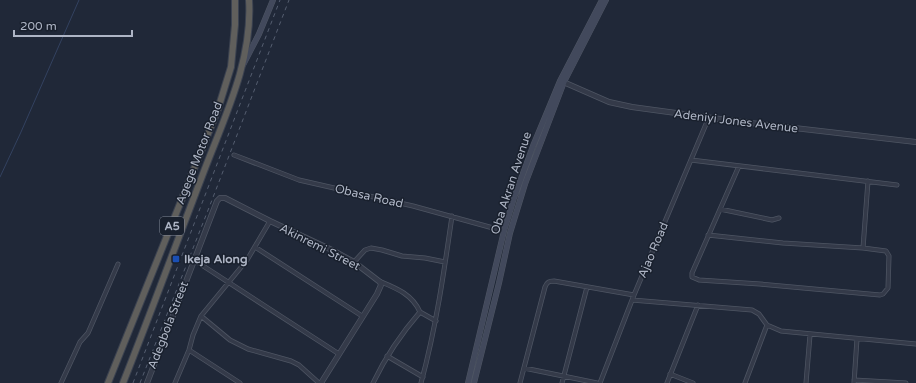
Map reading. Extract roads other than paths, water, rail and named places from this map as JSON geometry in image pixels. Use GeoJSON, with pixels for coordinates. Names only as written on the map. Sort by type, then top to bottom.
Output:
{"type":"FeatureCollection","features":[{"type":"Feature","properties":{"kind":"highway","name":"Agege Motor Road"},"geometry":{"type":"LineString","coordinates":[[108,383],[218,109],[231,67],[235,25],[235,0]]}},
{"type":"Feature","properties":{"kind":"highway","name":"A5"},"geometry":{"type":"LineString","coordinates":[[242,68],[249,27],[249,0]]}},
{"type":"Feature","properties":{"kind":"highway","name":"Agege Motor Road"},"geometry":{"type":"LineString","coordinates":[[123,383],[242,68]]}},
{"type":"Feature","properties":{"kind":"main road","name":"Agege Motor Road"},"geometry":{"type":"LineString","coordinates":[[242,68],[259,34],[273,0]]}},
{"type":"Feature","properties":{"kind":"main road","name":"Oba Akran Avenue"},"geometry":{"type":"LineString","coordinates":[[468,383],[504,231],[532,146],[602,0]]}},
{"type":"Feature","properties":{"kind":"main road","name":"Oba Akran Avenue"},"geometry":{"type":"LineString","coordinates":[[474,383],[517,209],[537,148],[562,82],[606,0]]}},
{"type":"Feature","properties":{"kind":"street","name":"Adeniyi Jones Avenue"},"geometry":{"type":"LineString","coordinates":[[562,82],[609,102],[655,111],[916,142]]}},
{"type":"Feature","properties":{"kind":"street","name":"Ajao Road"},"geometry":{"type":"LineString","coordinates":[[600,383],[634,295],[709,117]]}},
{"type":"Feature","properties":{"kind":"street","name":"Obasa Road"},"geometry":{"type":"LineString","coordinates":[[234,155],[299,180],[452,216],[504,231]]}},
{"type":"Feature","properties":{"kind":"street"},"geometry":{"type":"LineString","coordinates":[[692,160],[897,185]]}},
{"type":"Feature","properties":{"kind":"street"},"geometry":{"type":"LineString","coordinates":[[708,235],[783,243],[863,248],[886,251],[889,256],[888,288],[883,294],[880,294],[699,280],[692,277],[692,273],[708,235],[739,166]]}},
{"type":"Feature","properties":{"kind":"street"},"geometry":{"type":"LineString","coordinates":[[863,248],[868,181]]}},
{"type":"Feature","properties":{"kind":"street","name":"Akinremi Street"},"geometry":{"type":"LineString","coordinates":[[217,201],[220,198],[225,198],[270,221],[309,238],[354,262],[379,281]]}},
{"type":"Feature","properties":{"kind":"street","name":"Adegbola Street"},"geometry":{"type":"LineString","coordinates":[[147,383],[217,201]]}},
{"type":"Feature","properties":{"kind":"street"},"geometry":{"type":"LineString","coordinates":[[720,209],[772,220],[779,218]]}},
{"type":"Feature","properties":{"kind":"street"},"geometry":{"type":"LineString","coordinates":[[421,383],[436,321],[452,216]]}},
{"type":"Feature","properties":{"kind":"street"},"geometry":{"type":"LineString","coordinates":[[175,383],[201,316],[229,284],[247,260],[270,221]]}},
{"type":"Feature","properties":{"kind":"street"},"geometry":{"type":"LineString","coordinates":[[255,247],[362,316]]}},
{"type":"Feature","properties":{"kind":"street"},"geometry":{"type":"LineString","coordinates":[[354,262],[365,250],[371,248],[402,256],[445,262]]}},
{"type":"Feature","properties":{"kind":"street"},"geometry":{"type":"LineString","coordinates":[[194,260],[339,354]]}},
{"type":"Feature","properties":{"kind":"street"},"geometry":{"type":"LineString","coordinates":[[61,383],[80,342],[88,333],[118,264]]}},
{"type":"Feature","properties":{"kind":"street"},"geometry":{"type":"LineString","coordinates":[[520,383],[545,287],[550,280],[634,295]]}},
{"type":"Feature","properties":{"kind":"street"},"geometry":{"type":"LineString","coordinates":[[201,316],[230,340],[248,349],[291,361],[299,365],[320,383],[380,289],[379,281],[398,288],[411,298],[420,312],[436,321]]}},
{"type":"Feature","properties":{"kind":"street"},"geometry":{"type":"LineString","coordinates":[[562,383],[587,287]]}},
{"type":"Feature","properties":{"kind":"street"},"geometry":{"type":"LineString","coordinates":[[632,300],[752,310],[759,314],[767,325],[781,332],[916,344]]}},
{"type":"Feature","properties":{"kind":"street"},"geometry":{"type":"LineString","coordinates":[[667,383],[698,305]]}},
{"type":"Feature","properties":{"kind":"street"},"geometry":{"type":"LineString","coordinates":[[373,383],[386,356],[400,335],[420,312]]}},
{"type":"Feature","properties":{"kind":"street"},"geometry":{"type":"LineString","coordinates":[[745,383],[767,325]]}},
{"type":"Feature","properties":{"kind":"street"},"geometry":{"type":"LineString","coordinates":[[806,383],[810,335]]}},
{"type":"Feature","properties":{"kind":"street"},"geometry":{"type":"LineString","coordinates":[[857,339],[854,382],[906,383]]}},
{"type":"Feature","properties":{"kind":"street"},"geometry":{"type":"LineString","coordinates":[[189,350],[240,383]]}},
{"type":"Feature","properties":{"kind":"street"},"geometry":{"type":"LineString","coordinates":[[386,356],[423,377]]}},
{"type":"Feature","properties":{"kind":"street"},"geometry":{"type":"LineString","coordinates":[[524,368],[596,383]]}},
{"type":"Feature","properties":{"kind":"street"},"geometry":{"type":"LineString","coordinates":[[670,374],[693,383]]}},
{"type":"Feature","properties":{"kind":"waterway"},"geometry":{"type":"LineString","coordinates":[[0,177],[79,0]]}},
{"type":"Feature","properties":{"kind":"railway"},"geometry":{"type":"LineString","coordinates":[[133,383],[280,0]]}},
{"type":"Feature","properties":{"kind":"railway"},"geometry":{"type":"LineString","coordinates":[[140,383],[289,0]]}},
{"type":"Feature","properties":{"kind":"place","name":"Ikeja Along"},"geometry":{"type":"Point","coordinates":[176,259]}}]}
